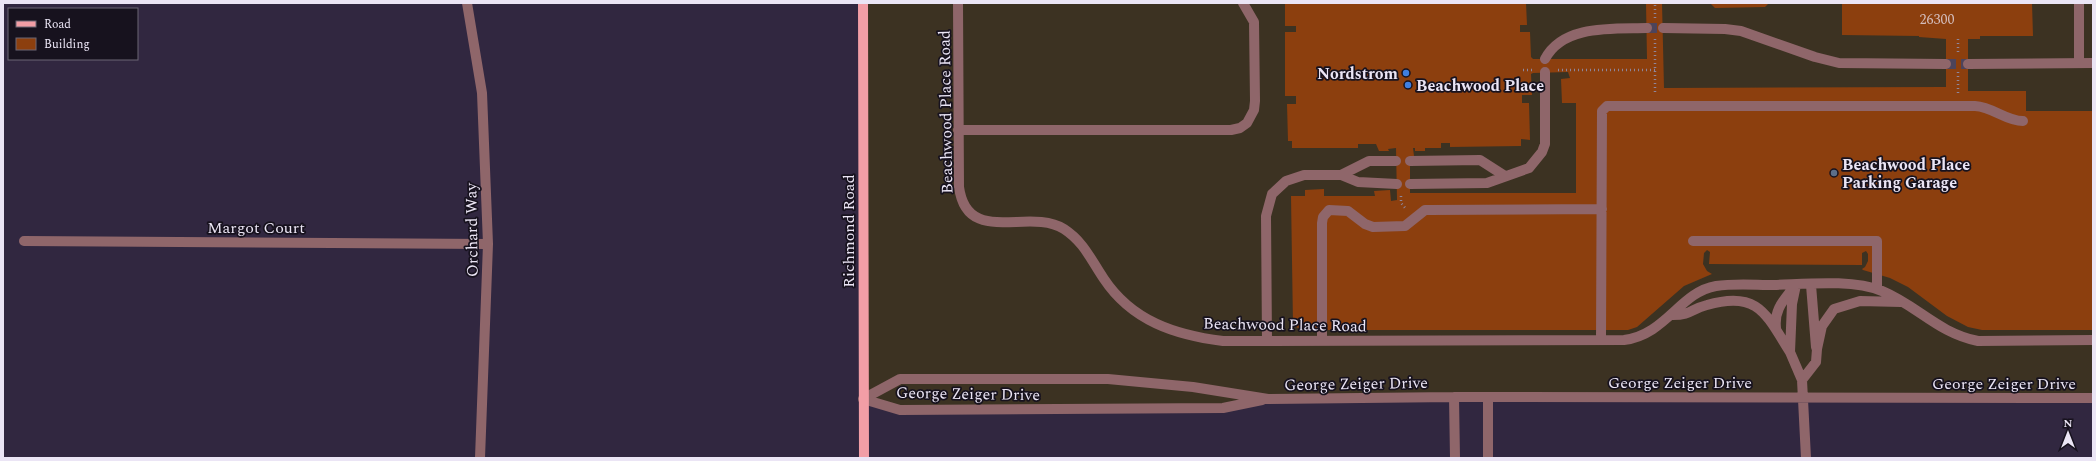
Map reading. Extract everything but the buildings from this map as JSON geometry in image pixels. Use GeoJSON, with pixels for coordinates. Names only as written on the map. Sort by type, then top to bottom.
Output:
{"type":"FeatureCollection","features":[{"type":"Feature","properties":{"kind":"main road","name":"Richmond Road"},"geometry":{"type":"LineString","coordinates":[[862,3],[864,458]]}},
{"type":"Feature","properties":{"kind":"street","name":"Orchard Way"},"geometry":{"type":"LineString","coordinates":[[467,3],[482,93],[488,244],[480,458]]}},
{"type":"Feature","properties":{"kind":"street","name":"Beachwood Place Road"},"geometry":{"type":"LineString","coordinates":[[958,3],[958,130],[960,196],[963,204],[973,216],[991,222],[1050,223],[1064,230],[1084,246],[1106,283],[1119,298],[1148,320],[1160,326],[1203,338],[1267,341],[1624,340],[1638,338],[1673,314],[1697,292],[1705,288],[1728,285],[1811,284],[1855,285],[1876,289],[1903,302],[1945,331],[1978,341],[2093,340]]}},
{"type":"Feature","properties":{"kind":"street"},"geometry":{"type":"LineString","coordinates":[[958,130],[1231,130],[1240,128],[1251,117],[1255,101],[1254,22],[1244,3]]}},
{"type":"Feature","properties":{"kind":"street"},"geometry":{"type":"LineString","coordinates":[[2079,3],[2079,62]]}},
{"type":"Feature","properties":{"kind":"street"},"geometry":{"type":"LineString","coordinates":[[1545,59],[1556,45],[1571,36],[1599,30],[1726,29],[1741,30],[1815,58],[1839,63],[1946,64]]}},
{"type":"Feature","properties":{"kind":"street"},"geometry":{"type":"LineString","coordinates":[[1968,64],[2093,63]]}},
{"type":"Feature","properties":{"kind":"street"},"geometry":{"type":"LineString","coordinates":[[1410,184],[1487,183],[1529,168],[1542,152],[1545,144],[1546,71]]}},
{"type":"Feature","properties":{"kind":"street"},"geometry":{"type":"LineString","coordinates":[[1601,340],[1602,111],[1607,106],[1975,106],[1988,109],[2015,121],[2023,121]]}},
{"type":"Feature","properties":{"kind":"street"},"geometry":{"type":"LineString","coordinates":[[1410,161],[1480,160],[1505,176]]}},
{"type":"Feature","properties":{"kind":"street"},"geometry":{"type":"LineString","coordinates":[[1267,341],[1266,216],[1269,202],[1279,186],[1295,177],[1341,175],[1369,161],[1396,161]]}},
{"type":"Feature","properties":{"kind":"street"},"geometry":{"type":"LineString","coordinates":[[1341,175],[1358,182],[1397,184]]}},
{"type":"Feature","properties":{"kind":"street"},"geometry":{"type":"LineString","coordinates":[[1322,341],[1322,223],[1323,217],[1329,210],[1348,211],[1369,226],[1402,227],[1425,210],[1602,210]]}},
{"type":"Feature","properties":{"kind":"street","name":"Margot Court"},"geometry":{"type":"LineString","coordinates":[[24,241],[488,244]]}},
{"type":"Feature","properties":{"kind":"street"},"geometry":{"type":"LineString","coordinates":[[1694,241],[1877,241],[1876,289]]}},
{"type":"Feature","properties":{"kind":"street"},"geometry":{"type":"LineString","coordinates":[[1777,332],[1775,318],[1777,311],[1796,284]]}},
{"type":"Feature","properties":{"kind":"street"},"geometry":{"type":"LineString","coordinates":[[1790,352],[1792,304],[1796,284]]}},
{"type":"Feature","properties":{"kind":"street"},"geometry":{"type":"LineString","coordinates":[[1811,284],[1817,349]]}},
{"type":"Feature","properties":{"kind":"street"},"geometry":{"type":"LineString","coordinates":[[1802,380],[1816,362],[1822,326],[1834,309],[1860,301],[1903,302]]}},
{"type":"Feature","properties":{"kind":"street"},"geometry":{"type":"LineString","coordinates":[[1673,314],[1687,315],[1705,305],[1717,302],[1745,302],[1753,304],[1764,312],[1790,352],[1802,380],[1806,458]]}},
{"type":"Feature","properties":{"kind":"street","name":"George Zeiger Drive"},"geometry":{"type":"LineString","coordinates":[[863,399],[900,379],[1108,379],[1178,386],[1268,399],[1454,396],[2093,398]]}},
{"type":"Feature","properties":{"kind":"street"},"geometry":{"type":"LineString","coordinates":[[1454,396],[1455,458]]}},
{"type":"Feature","properties":{"kind":"street"},"geometry":{"type":"LineString","coordinates":[[1488,397],[1488,458]]}},
{"type":"Feature","properties":{"kind":"street","name":"George Zeiger Drive"},"geometry":{"type":"LineString","coordinates":[[863,399],[900,410],[1223,408],[1268,399]]}},
{"type":"Feature","properties":{"kind":"path"},"geometry":{"type":"LineString","coordinates":[[1655,3],[1655,106]]}},
{"type":"Feature","properties":{"kind":"path"},"geometry":{"type":"LineString","coordinates":[[1523,70],[1655,70]]}},
{"type":"Feature","properties":{"kind":"shaded area"},"geometry":{"type":"Polygon","coordinates":[[[863,3],[2093,3],[2093,398],[1268,399],[1223,408],[900,410],[863,399],[863,3]]]}},
{"type":"Feature","properties":{"kind":"tunnel"},"geometry":{"type":"LineString","coordinates":[[1647,28],[1663,28]]}},
{"type":"Feature","properties":{"kind":"tunnel"},"geometry":{"type":"LineString","coordinates":[[1946,64],[1968,64]]}},
{"type":"Feature","properties":{"kind":"place","name":"Nordstrom"},"geometry":{"type":"Point","coordinates":[1406,73]}},
{"type":"Feature","properties":{"kind":"place","name":"Beachwood Place"},"geometry":{"type":"Point","coordinates":[1408,85]}},
{"type":"Feature","properties":{"kind":"place","name":"Beachwood Place Parking Garage"},"geometry":{"type":"Point","coordinates":[1834,173]}}]}
